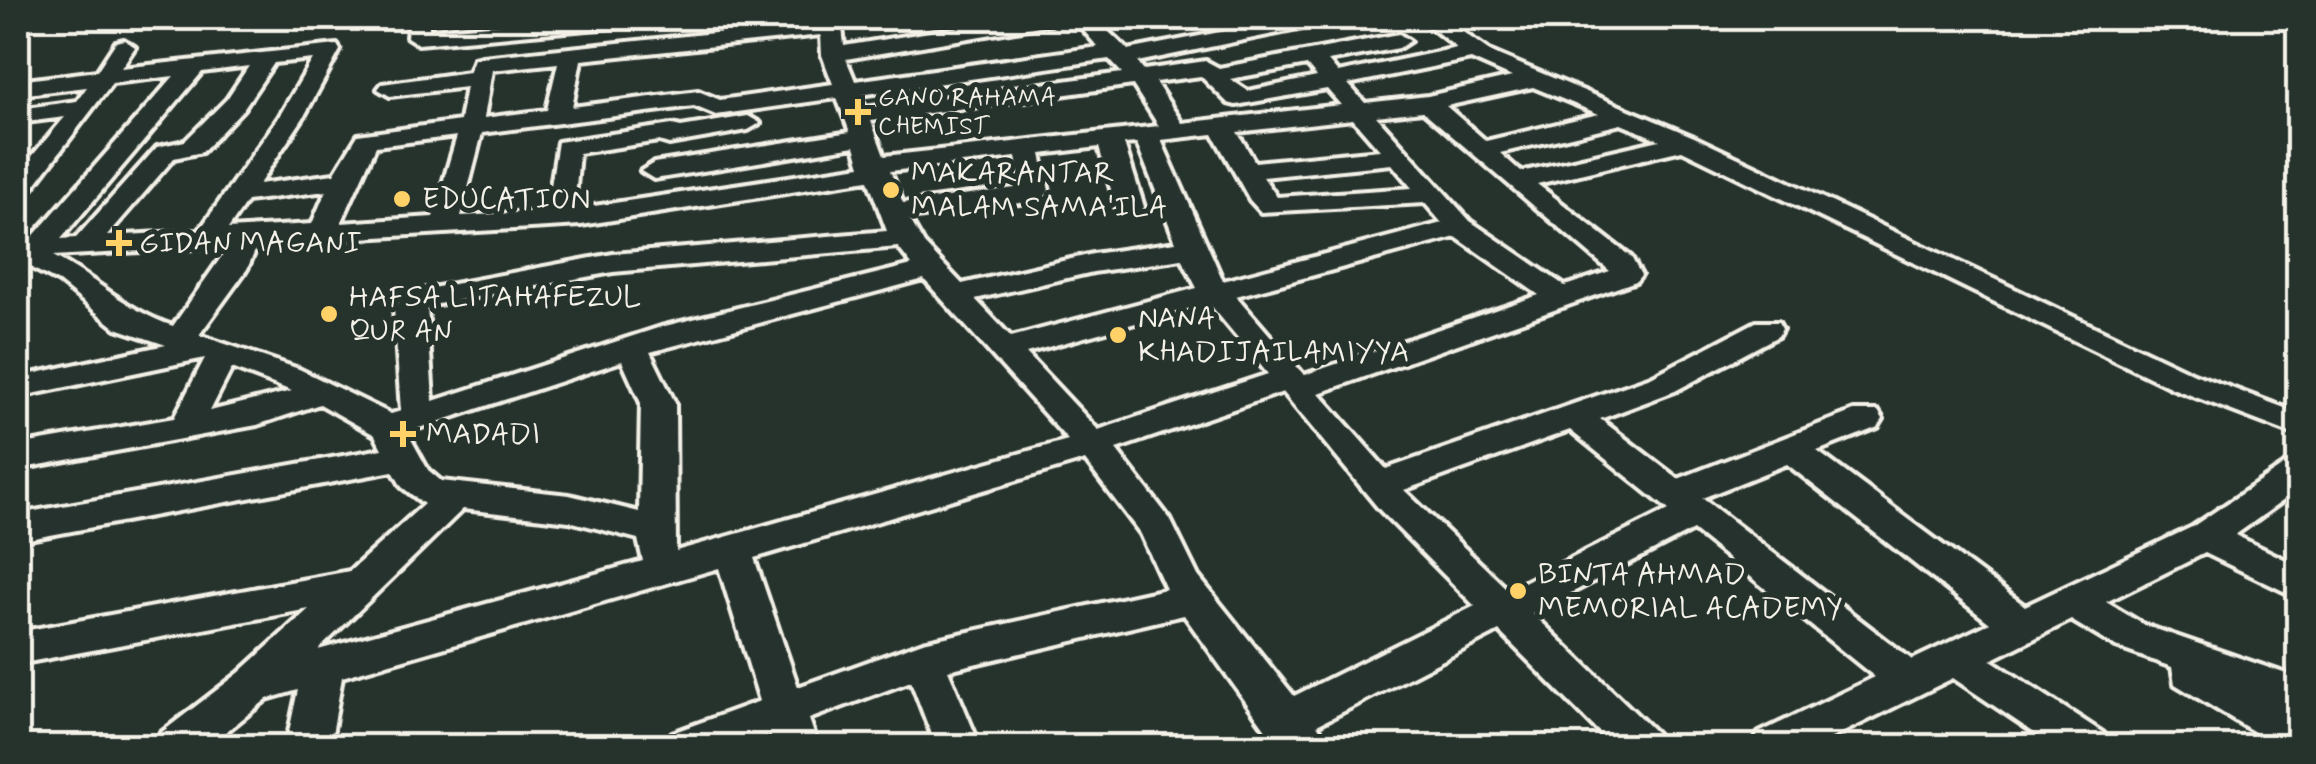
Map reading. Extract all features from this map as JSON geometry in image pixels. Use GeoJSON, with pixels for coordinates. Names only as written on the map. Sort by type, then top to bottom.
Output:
{"type":"FeatureCollection","features":[{"type":"Feature","properties":{"kind":"street"},"geometry":{"type":"LineString","coordinates":[[418,18],[418,37],[484,24],[645,18]]}},
{"type":"Feature","properties":{"kind":"street"},"geometry":{"type":"LineString","coordinates":[[445,222],[471,127],[482,64],[1051,18]]}},
{"type":"Feature","properties":{"kind":"street"},"geometry":{"type":"LineString","coordinates":[[1083,18],[1141,79],[1161,133],[1189,249],[1214,290],[1380,485],[1641,746]]}},
{"type":"Feature","properties":{"kind":"street"},"geometry":{"type":"LineString","coordinates":[[25,249],[86,242],[560,217],[663,206],[862,130],[1120,54],[1323,18],[1473,55],[1686,142],[2183,381],[2298,425]]}},
{"type":"Feature","properties":{"kind":"street"},"geometry":{"type":"LineString","coordinates":[[1430,18],[1473,55]]}},
{"type":"Feature","properties":{"kind":"street"},"geometry":{"type":"LineString","coordinates":[[516,60],[537,23]]}},
{"type":"Feature","properties":{"kind":"street"},"geometry":{"type":"LineString","coordinates":[[832,33],[862,130],[899,225],[932,268],[1093,442],[1157,530],[1192,598],[1296,734],[1500,608],[1682,505],[1791,450],[1866,419]]}},
{"type":"Feature","properties":{"kind":"street"},"geometry":{"type":"LineString","coordinates":[[1216,75],[1400,40]]}},
{"type":"Feature","properties":{"kind":"street"},"geometry":{"type":"LineString","coordinates":[[18,189],[85,107],[124,46]]}},
{"type":"Feature","properties":{"kind":"street"},"geometry":{"type":"LineString","coordinates":[[18,88],[329,50],[291,118],[210,237]]}},
{"type":"Feature","properties":{"kind":"street"},"geometry":{"type":"LineString","coordinates":[[558,116],[571,54]]}},
{"type":"Feature","properties":{"kind":"street"},"geometry":{"type":"LineString","coordinates":[[654,170],[1198,68],[1209,68],[1236,98],[1243,98],[1473,55]]}},
{"type":"Feature","properties":{"kind":"street"},"geometry":{"type":"LineString","coordinates":[[86,242],[166,152],[193,147],[235,104],[268,56]]}},
{"type":"Feature","properties":{"kind":"street"},"geometry":{"type":"LineString","coordinates":[[1312,57],[1460,228],[1561,297]]}},
{"type":"Feature","properties":{"kind":"street"},"geometry":{"type":"LineString","coordinates":[[25,249],[196,65]]}},
{"type":"Feature","properties":{"kind":"street"},"geometry":{"type":"LineString","coordinates":[[390,88],[478,78]]}},
{"type":"Feature","properties":{"kind":"street"},"geometry":{"type":"LineString","coordinates":[[324,230],[343,181],[365,141],[698,98],[716,108],[862,130],[1026,145],[1428,103],[1532,80]]}},
{"type":"Feature","properties":{"kind":"street"},"geometry":{"type":"LineString","coordinates":[[663,206],[654,170],[656,154],[670,134],[672,105],[668,102]]}},
{"type":"Feature","properties":{"kind":"street"},"geometry":{"type":"LineString","coordinates":[[254,686],[1023,468],[1093,442],[1293,384],[1626,275],[1625,269],[1428,103]]}},
{"type":"Feature","properties":{"kind":"street"},"geometry":{"type":"LineString","coordinates":[[18,116],[85,107]]}},
{"type":"Feature","properties":{"kind":"street"},"geometry":{"type":"LineString","coordinates":[[1482,150],[1622,116]]}},
{"type":"Feature","properties":{"kind":"street"},"geometry":{"type":"LineString","coordinates":[[1290,118],[1322,164]]}},
{"type":"Feature","properties":{"kind":"street"},"geometry":{"type":"LineString","coordinates":[[1220,126],[1263,200],[1282,208],[1430,195]]}},
{"type":"Feature","properties":{"kind":"street"},"geometry":{"type":"LineString","coordinates":[[560,217],[567,147],[670,134],[862,130]]}},
{"type":"Feature","properties":{"kind":"street"},"geometry":{"type":"LineString","coordinates":[[1108,138],[1130,207]]}},
{"type":"Feature","properties":{"kind":"street"},"geometry":{"type":"LineString","coordinates":[[1516,181],[1686,142]]}},
{"type":"Feature","properties":{"kind":"street"},"geometry":{"type":"LineString","coordinates":[[658,530],[569,508],[431,493],[403,434],[410,308],[417,299],[613,263],[899,225],[1032,194],[1036,192],[1026,145]]}},
{"type":"Feature","properties":{"kind":"street"},"geometry":{"type":"LineString","coordinates":[[1247,171],[1399,156]]}},
{"type":"Feature","properties":{"kind":"street"},"geometry":{"type":"LineString","coordinates":[[238,194],[343,181]]}},
{"type":"Feature","properties":{"kind":"street"},"geometry":{"type":"LineString","coordinates":[[1006,348],[1460,228]]}},
{"type":"Feature","properties":{"kind":"street"},"geometry":{"type":"LineString","coordinates":[[186,426],[202,346],[249,235]]}},
{"type":"Feature","properties":{"kind":"street"},"geometry":{"type":"LineString","coordinates":[[25,249],[70,276],[110,312],[323,392],[403,434]]}},
{"type":"Feature","properties":{"kind":"street"},"geometry":{"type":"LineString","coordinates":[[958,294],[1093,262],[1189,249]]}},
{"type":"Feature","properties":{"kind":"street"},"geometry":{"type":"LineString","coordinates":[[18,528],[403,434],[632,348],[932,268]]}},
{"type":"Feature","properties":{"kind":"street"},"geometry":{"type":"LineString","coordinates":[[1380,485],[1664,384],[1767,329]]}},
{"type":"Feature","properties":{"kind":"street"},"geometry":{"type":"LineString","coordinates":[[18,388],[202,346]]}},
{"type":"Feature","properties":{"kind":"street"},"geometry":{"type":"LineString","coordinates":[[632,348],[658,403],[657,572]]}},
{"type":"Feature","properties":{"kind":"street"},"geometry":{"type":"LineString","coordinates":[[18,456],[257,414],[323,392]]}},
{"type":"Feature","properties":{"kind":"street"},"geometry":{"type":"LineString","coordinates":[[1577,418],[1908,681]]}},
{"type":"Feature","properties":{"kind":"street"},"geometry":{"type":"LineString","coordinates":[[1791,450],[2023,627]]}},
{"type":"Feature","properties":{"kind":"street"},"geometry":{"type":"LineString","coordinates":[[1786,744],[1954,657],[2076,604],[2206,537],[2295,480]]}},
{"type":"Feature","properties":{"kind":"street"},"geometry":{"type":"LineString","coordinates":[[176,746],[254,686],[456,494]]}},
{"type":"Feature","properties":{"kind":"street"},"geometry":{"type":"LineString","coordinates":[[2206,537],[2298,583]]}},
{"type":"Feature","properties":{"kind":"street"},"geometry":{"type":"LineString","coordinates":[[732,550],[791,727]]}},
{"type":"Feature","properties":{"kind":"street"},"geometry":{"type":"LineString","coordinates":[[18,648],[358,586]]}},
{"type":"Feature","properties":{"kind":"street"},"geometry":{"type":"LineString","coordinates":[[687,746],[791,727],[924,659],[1192,598]]}},
{"type":"Feature","properties":{"kind":"street"},"geometry":{"type":"LineString","coordinates":[[2076,604],[2298,736]]}},
{"type":"Feature","properties":{"kind":"street"},"geometry":{"type":"LineString","coordinates":[[2130,636],[2298,695]]}},
{"type":"Feature","properties":{"kind":"street"},"geometry":{"type":"LineString","coordinates":[[1954,657],[2088,746]]}},
{"type":"Feature","properties":{"kind":"street"},"geometry":{"type":"LineString","coordinates":[[924,659],[958,746]]}},
{"type":"Feature","properties":{"kind":"street"},"geometry":{"type":"LineString","coordinates":[[308,746],[323,669]]}},
{"type":"Feature","properties":{"kind":"place","name":"GANO RAHAMA CHEMIST"},"geometry":{"type":"Point","coordinates":[858,112]}},
{"type":"Feature","properties":{"kind":"place","name":"MAKARANTAR MALAM SAMA'ILA"},"geometry":{"type":"Point","coordinates":[891,190]}},
{"type":"Feature","properties":{"kind":"place","name":"EDUCATION"},"geometry":{"type":"Point","coordinates":[402,199]}},
{"type":"Feature","properties":{"kind":"place","name":"GIDAN MAGANI"},"geometry":{"type":"Point","coordinates":[119,243]}},
{"type":"Feature","properties":{"kind":"place","name":"HAFSA LITAHAFEZUL QUR AN"},"geometry":{"type":"Point","coordinates":[329,314]}},
{"type":"Feature","properties":{"kind":"place","name":"NANA KHADIJAILAMIYYA"},"geometry":{"type":"Point","coordinates":[1118,335]}},
{"type":"Feature","properties":{"kind":"place","name":"MADADI"},"geometry":{"type":"Point","coordinates":[403,434]}},
{"type":"Feature","properties":{"kind":"place","name":"BINTA AHMAD MEMORIAL ACADEMY"},"geometry":{"type":"Point","coordinates":[1518,591]}}]}
